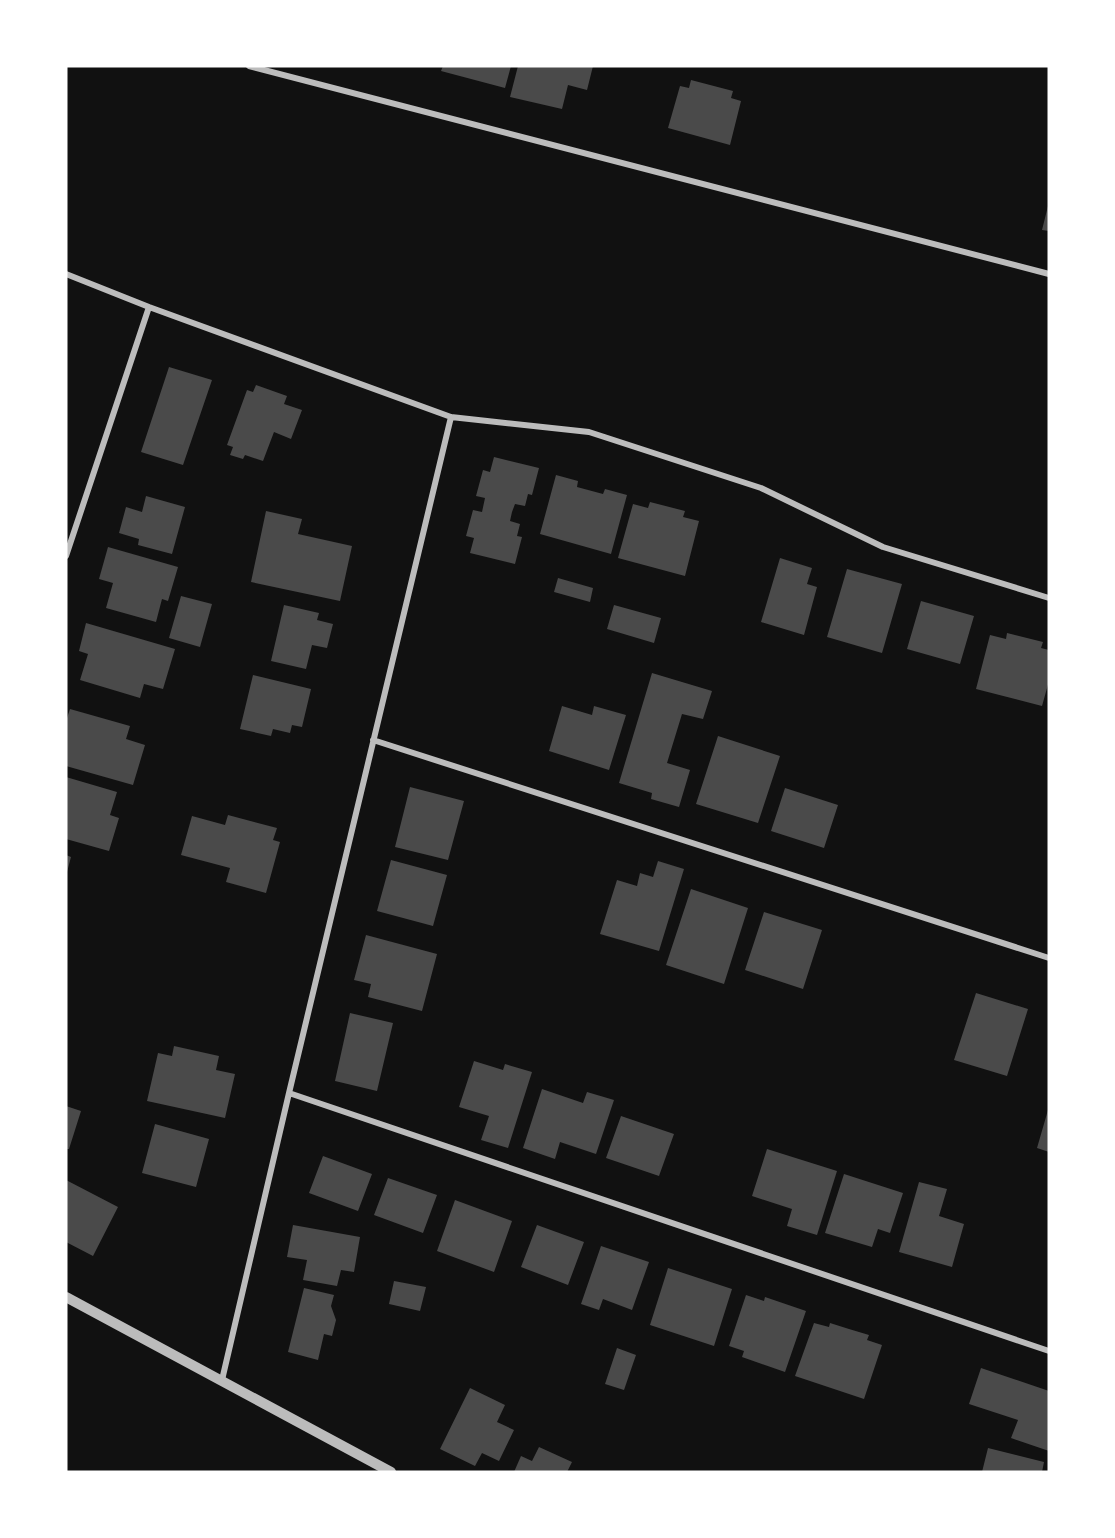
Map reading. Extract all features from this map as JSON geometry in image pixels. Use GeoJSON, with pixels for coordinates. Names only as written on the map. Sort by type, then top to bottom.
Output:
{"type":"FeatureCollection","features":[{"type":"Feature","properties":{"kind":"street"},"geometry":{"type":"LineString","coordinates":[[249,66],[1049,274]]}},
{"type":"Feature","properties":{"kind":"street"},"geometry":{"type":"LineString","coordinates":[[66,274],[148,307],[451,417],[590,432],[761,488],[884,547],[1049,598]]}},
{"type":"Feature","properties":{"kind":"street"},"geometry":{"type":"LineString","coordinates":[[66,556],[148,307]]}},
{"type":"Feature","properties":{"kind":"street"},"geometry":{"type":"LineString","coordinates":[[222,1380],[451,417]]}},
{"type":"Feature","properties":{"kind":"street"},"geometry":{"type":"LineString","coordinates":[[373,740],[1049,958]]}},
{"type":"Feature","properties":{"kind":"street"},"geometry":{"type":"LineString","coordinates":[[289,1093],[1049,1351]]}},
{"type":"Feature","properties":{"kind":"street"},"geometry":{"type":"LineString","coordinates":[[66,1298],[391,1472]]}},
{"type":"Feature","properties":{"kind":"building"},"geometry":{"type":"Polygon","coordinates":[[[443,66],[511,66],[505,88],[441,71],[443,66]]]}},
{"type":"Feature","properties":{"kind":"building"},"geometry":{"type":"Polygon","coordinates":[[[518,66],[593,66],[587,90],[568,85],[562,109],[510,97],[518,66]]]}},
{"type":"Feature","properties":{"kind":"building"},"geometry":{"type":"Polygon","coordinates":[[[691,80],[733,91],[731,98],[741,101],[730,145],[668,128],[680,86],[689,88],[691,80]]]}},
{"type":"Feature","properties":{"kind":"building"},"geometry":{"type":"Polygon","coordinates":[[[1049,206],[1049,231],[1042,230],[1049,206]]]}},
{"type":"Feature","properties":{"kind":"building"},"geometry":{"type":"Polygon","coordinates":[[[169,367],[212,380],[183,465],[141,452],[169,367]]]}},
{"type":"Feature","properties":{"kind":"building"},"geometry":{"type":"Polygon","coordinates":[[[256,385],[287,396],[284,404],[302,410],[291,439],[274,432],[263,461],[245,455],[243,459],[230,455],[233,447],[227,445],[247,390],[253,392],[256,385]]]}},
{"type":"Feature","properties":{"kind":"building"},"geometry":{"type":"Polygon","coordinates":[[[494,457],[539,468],[532,495],[528,494],[525,506],[515,504],[512,512],[510,521],[520,524],[517,536],[522,537],[515,564],[470,553],[474,538],[466,536],[473,510],[482,512],[485,498],[476,496],[483,470],[490,472],[494,457]]]}},
{"type":"Feature","properties":{"kind":"building"},"geometry":{"type":"Polygon","coordinates":[[[556,475],[578,481],[577,487],[603,494],[605,489],[627,495],[611,554],[540,534],[556,475]]]}},
{"type":"Feature","properties":{"kind":"building"},"geometry":{"type":"Polygon","coordinates":[[[146,496],[185,507],[172,554],[138,545],[139,539],[119,533],[126,507],[142,512],[146,496]]]}},
{"type":"Feature","properties":{"kind":"building"},"geometry":{"type":"Polygon","coordinates":[[[650,502],[685,511],[683,517],[699,521],[685,576],[618,558],[633,504],[648,508],[650,502]]]}},
{"type":"Feature","properties":{"kind":"building"},"geometry":{"type":"Polygon","coordinates":[[[266,511],[302,519],[298,534],[352,546],[340,601],[251,582],[266,511]]]}},
{"type":"Feature","properties":{"kind":"building"},"geometry":{"type":"Polygon","coordinates":[[[108,547],[178,567],[168,601],[162,599],[156,622],[106,608],[113,583],[99,579],[108,547]]]}},
{"type":"Feature","properties":{"kind":"building"},"geometry":{"type":"Polygon","coordinates":[[[780,558],[812,568],[807,584],[817,587],[804,635],[761,622],[780,558]]]}},
{"type":"Feature","properties":{"kind":"building"},"geometry":{"type":"Polygon","coordinates":[[[847,569],[902,584],[882,653],[827,637],[847,569]]]}},
{"type":"Feature","properties":{"kind":"building"},"geometry":{"type":"Polygon","coordinates":[[[558,578],[593,588],[590,602],[554,592],[558,578]]]}},
{"type":"Feature","properties":{"kind":"building"},"geometry":{"type":"Polygon","coordinates":[[[181,596],[212,604],[200,647],[169,638],[181,596]]]}},
{"type":"Feature","properties":{"kind":"building"},"geometry":{"type":"Polygon","coordinates":[[[921,601],[974,616],[960,664],[907,649],[921,601]]]}},
{"type":"Feature","properties":{"kind":"building"},"geometry":{"type":"Polygon","coordinates":[[[284,605],[319,613],[317,620],[333,624],[327,648],[312,645],[306,669],[271,661],[284,605]]]}},
{"type":"Feature","properties":{"kind":"building"},"geometry":{"type":"Polygon","coordinates":[[[614,605],[661,618],[654,643],[607,629],[614,605]]]}},
{"type":"Feature","properties":{"kind":"building"},"geometry":{"type":"Polygon","coordinates":[[[86,623],[175,649],[163,689],[144,684],[140,698],[80,680],[88,654],[79,651],[86,623]]]}},
{"type":"Feature","properties":{"kind":"building"},"geometry":{"type":"Polygon","coordinates":[[[1007,633],[1043,642],[1041,648],[1049,650],[1049,681],[1042,706],[976,689],[990,635],[1006,639],[1007,633]]]}},
{"type":"Feature","properties":{"kind":"building"},"geometry":{"type":"Polygon","coordinates":[[[652,673],[712,691],[703,719],[682,714],[667,763],[690,770],[679,807],[651,799],[652,793],[619,783],[652,673]]]}},
{"type":"Feature","properties":{"kind":"building"},"geometry":{"type":"Polygon","coordinates":[[[253,675],[311,689],[302,727],[292,725],[290,733],[273,729],[271,736],[240,729],[253,675]]]}},
{"type":"Feature","properties":{"kind":"building"},"geometry":{"type":"Polygon","coordinates":[[[562,706],[592,715],[594,706],[626,715],[609,770],[549,751],[562,706]]]}},
{"type":"Feature","properties":{"kind":"building"},"geometry":{"type":"Polygon","coordinates":[[[70,709],[130,726],[126,739],[145,745],[133,785],[66,766],[66,721],[70,709]]]}},
{"type":"Feature","properties":{"kind":"building"},"geometry":{"type":"Polygon","coordinates":[[[718,736],[780,756],[758,823],[696,804],[718,736]]]}},
{"type":"Feature","properties":{"kind":"building"},"geometry":{"type":"Polygon","coordinates":[[[66,777],[117,792],[110,815],[119,818],[109,851],[66,839],[66,777]]]}},
{"type":"Feature","properties":{"kind":"building"},"geometry":{"type":"Polygon","coordinates":[[[410,787],[464,801],[448,860],[395,847],[410,787]]]}},
{"type":"Feature","properties":{"kind":"building"},"geometry":{"type":"Polygon","coordinates":[[[785,788],[838,805],[824,848],[771,831],[785,788]]]}},
{"type":"Feature","properties":{"kind":"building"},"geometry":{"type":"Polygon","coordinates":[[[228,815],[277,828],[273,840],[280,842],[266,893],[226,882],[230,868],[181,855],[192,816],[225,825],[228,815]]]}},
{"type":"Feature","properties":{"kind":"building"},"geometry":{"type":"Polygon","coordinates":[[[66,855],[71,857],[67,872],[66,872],[66,855]]]}},
{"type":"Feature","properties":{"kind":"building"},"geometry":{"type":"Polygon","coordinates":[[[391,860],[447,875],[433,926],[377,911],[391,860]]]}},
{"type":"Feature","properties":{"kind":"building"},"geometry":{"type":"Polygon","coordinates":[[[658,861],[684,869],[659,951],[600,934],[617,880],[637,886],[640,873],[653,877],[658,861]]]}},
{"type":"Feature","properties":{"kind":"building"},"geometry":{"type":"Polygon","coordinates":[[[691,889],[748,908],[724,984],[666,965],[691,889]]]}},
{"type":"Feature","properties":{"kind":"building"},"geometry":{"type":"Polygon","coordinates":[[[764,912],[822,930],[803,989],[745,970],[764,912]]]}},
{"type":"Feature","properties":{"kind":"building"},"geometry":{"type":"Polygon","coordinates":[[[366,935],[437,954],[422,1011],[368,997],[371,984],[354,980],[366,935]]]}},
{"type":"Feature","properties":{"kind":"building"},"geometry":{"type":"Polygon","coordinates":[[[976,993],[1028,1009],[1007,1076],[954,1060],[976,993]]]}},
{"type":"Feature","properties":{"kind":"building"},"geometry":{"type":"Polygon","coordinates":[[[350,1013],[393,1023],[377,1091],[335,1081],[350,1013]]]}},
{"type":"Feature","properties":{"kind":"building"},"geometry":{"type":"Polygon","coordinates":[[[174,1046],[219,1056],[216,1070],[235,1074],[225,1118],[147,1101],[158,1053],[172,1056],[174,1046]]]}},
{"type":"Feature","properties":{"kind":"building"},"geometry":{"type":"Polygon","coordinates":[[[474,1061],[503,1070],[505,1064],[532,1072],[508,1148],[481,1140],[489,1116],[459,1107],[474,1061]]]}},
{"type":"Feature","properties":{"kind":"building"},"geometry":{"type":"Polygon","coordinates":[[[542,1089],[583,1103],[587,1092],[614,1100],[596,1154],[560,1142],[555,1159],[523,1148],[542,1089]]]}},
{"type":"Feature","properties":{"kind":"building"},"geometry":{"type":"Polygon","coordinates":[[[66,1106],[81,1111],[69,1149],[66,1149],[66,1106]]]}},
{"type":"Feature","properties":{"kind":"building"},"geometry":{"type":"Polygon","coordinates":[[[1049,1110],[1049,1152],[1037,1148],[1049,1110]]]}},
{"type":"Feature","properties":{"kind":"building"},"geometry":{"type":"Polygon","coordinates":[[[621,1116],[674,1134],[659,1176],[606,1158],[621,1116]]]}},
{"type":"Feature","properties":{"kind":"building"},"geometry":{"type":"Polygon","coordinates":[[[155,1124],[209,1139],[196,1187],[142,1173],[155,1124]]]}},
{"type":"Feature","properties":{"kind":"building"},"geometry":{"type":"Polygon","coordinates":[[[767,1149],[837,1171],[817,1235],[787,1226],[792,1209],[752,1196],[767,1149]]]}},
{"type":"Feature","properties":{"kind":"building"},"geometry":{"type":"Polygon","coordinates":[[[323,1156],[372,1174],[358,1211],[309,1193],[323,1156]]]}},
{"type":"Feature","properties":{"kind":"building"},"geometry":{"type":"Polygon","coordinates":[[[844,1174],[903,1193],[890,1233],[878,1229],[872,1247],[825,1233],[844,1174]]]}},
{"type":"Feature","properties":{"kind":"building"},"geometry":{"type":"Polygon","coordinates":[[[388,1178],[437,1195],[423,1233],[374,1215],[388,1178]]]}},
{"type":"Feature","properties":{"kind":"building"},"geometry":{"type":"Polygon","coordinates":[[[66,1180],[118,1207],[93,1256],[66,1242],[66,1180]]]}},
{"type":"Feature","properties":{"kind":"building"},"geometry":{"type":"Polygon","coordinates":[[[919,1182],[947,1189],[939,1216],[964,1224],[952,1267],[899,1252],[919,1182]]]}},
{"type":"Feature","properties":{"kind":"building"},"geometry":{"type":"Polygon","coordinates":[[[455,1200],[512,1221],[494,1272],[437,1251],[455,1200]]]}},
{"type":"Feature","properties":{"kind":"building"},"geometry":{"type":"Polygon","coordinates":[[[293,1225],[360,1237],[354,1272],[341,1270],[337,1286],[303,1280],[307,1260],[287,1257],[293,1225]]]}},
{"type":"Feature","properties":{"kind":"building"},"geometry":{"type":"Polygon","coordinates":[[[537,1225],[584,1242],[568,1285],[521,1267],[537,1225]]]}},
{"type":"Feature","properties":{"kind":"building"},"geometry":{"type":"Polygon","coordinates":[[[601,1246],[649,1262],[632,1310],[603,1299],[599,1310],[581,1304],[601,1246]]]}},
{"type":"Feature","properties":{"kind":"building"},"geometry":{"type":"Polygon","coordinates":[[[668,1268],[732,1289],[714,1346],[650,1325],[668,1268]]]}},
{"type":"Feature","properties":{"kind":"building"},"geometry":{"type":"Polygon","coordinates":[[[394,1281],[426,1287],[420,1311],[389,1304],[394,1281]]]}},
{"type":"Feature","properties":{"kind":"building"},"geometry":{"type":"Polygon","coordinates":[[[304,1288],[334,1295],[331,1306],[336,1320],[332,1336],[324,1334],[318,1360],[288,1352],[304,1288]]]}},
{"type":"Feature","properties":{"kind":"building"},"geometry":{"type":"Polygon","coordinates":[[[746,1295],[764,1301],[765,1297],[806,1311],[785,1372],[742,1357],[744,1351],[729,1346],[746,1295]]]}},
{"type":"Feature","properties":{"kind":"building"},"geometry":{"type":"Polygon","coordinates":[[[814,1323],[829,1327],[830,1323],[869,1335],[867,1340],[882,1345],[864,1399],[795,1376],[814,1323]]]}},
{"type":"Feature","properties":{"kind":"building"},"geometry":{"type":"Polygon","coordinates":[[[617,1348],[636,1355],[624,1390],[605,1384],[617,1348]]]}},
{"type":"Feature","properties":{"kind":"building"},"geometry":{"type":"Polygon","coordinates":[[[981,1368],[1049,1391],[1049,1451],[1011,1438],[1018,1420],[969,1404],[981,1368]]]}},
{"type":"Feature","properties":{"kind":"building"},"geometry":{"type":"Polygon","coordinates":[[[470,1388],[505,1405],[497,1422],[514,1430],[499,1461],[482,1453],[475,1466],[440,1449],[470,1388]]]}},
{"type":"Feature","properties":{"kind":"building"},"geometry":{"type":"Polygon","coordinates":[[[539,1447],[572,1462],[567,1472],[514,1472],[521,1456],[532,1461],[539,1447]]]}},
{"type":"Feature","properties":{"kind":"building"},"geometry":{"type":"Polygon","coordinates":[[[988,1448],[1044,1462],[1042,1472],[982,1472],[988,1448]]]}}]}
